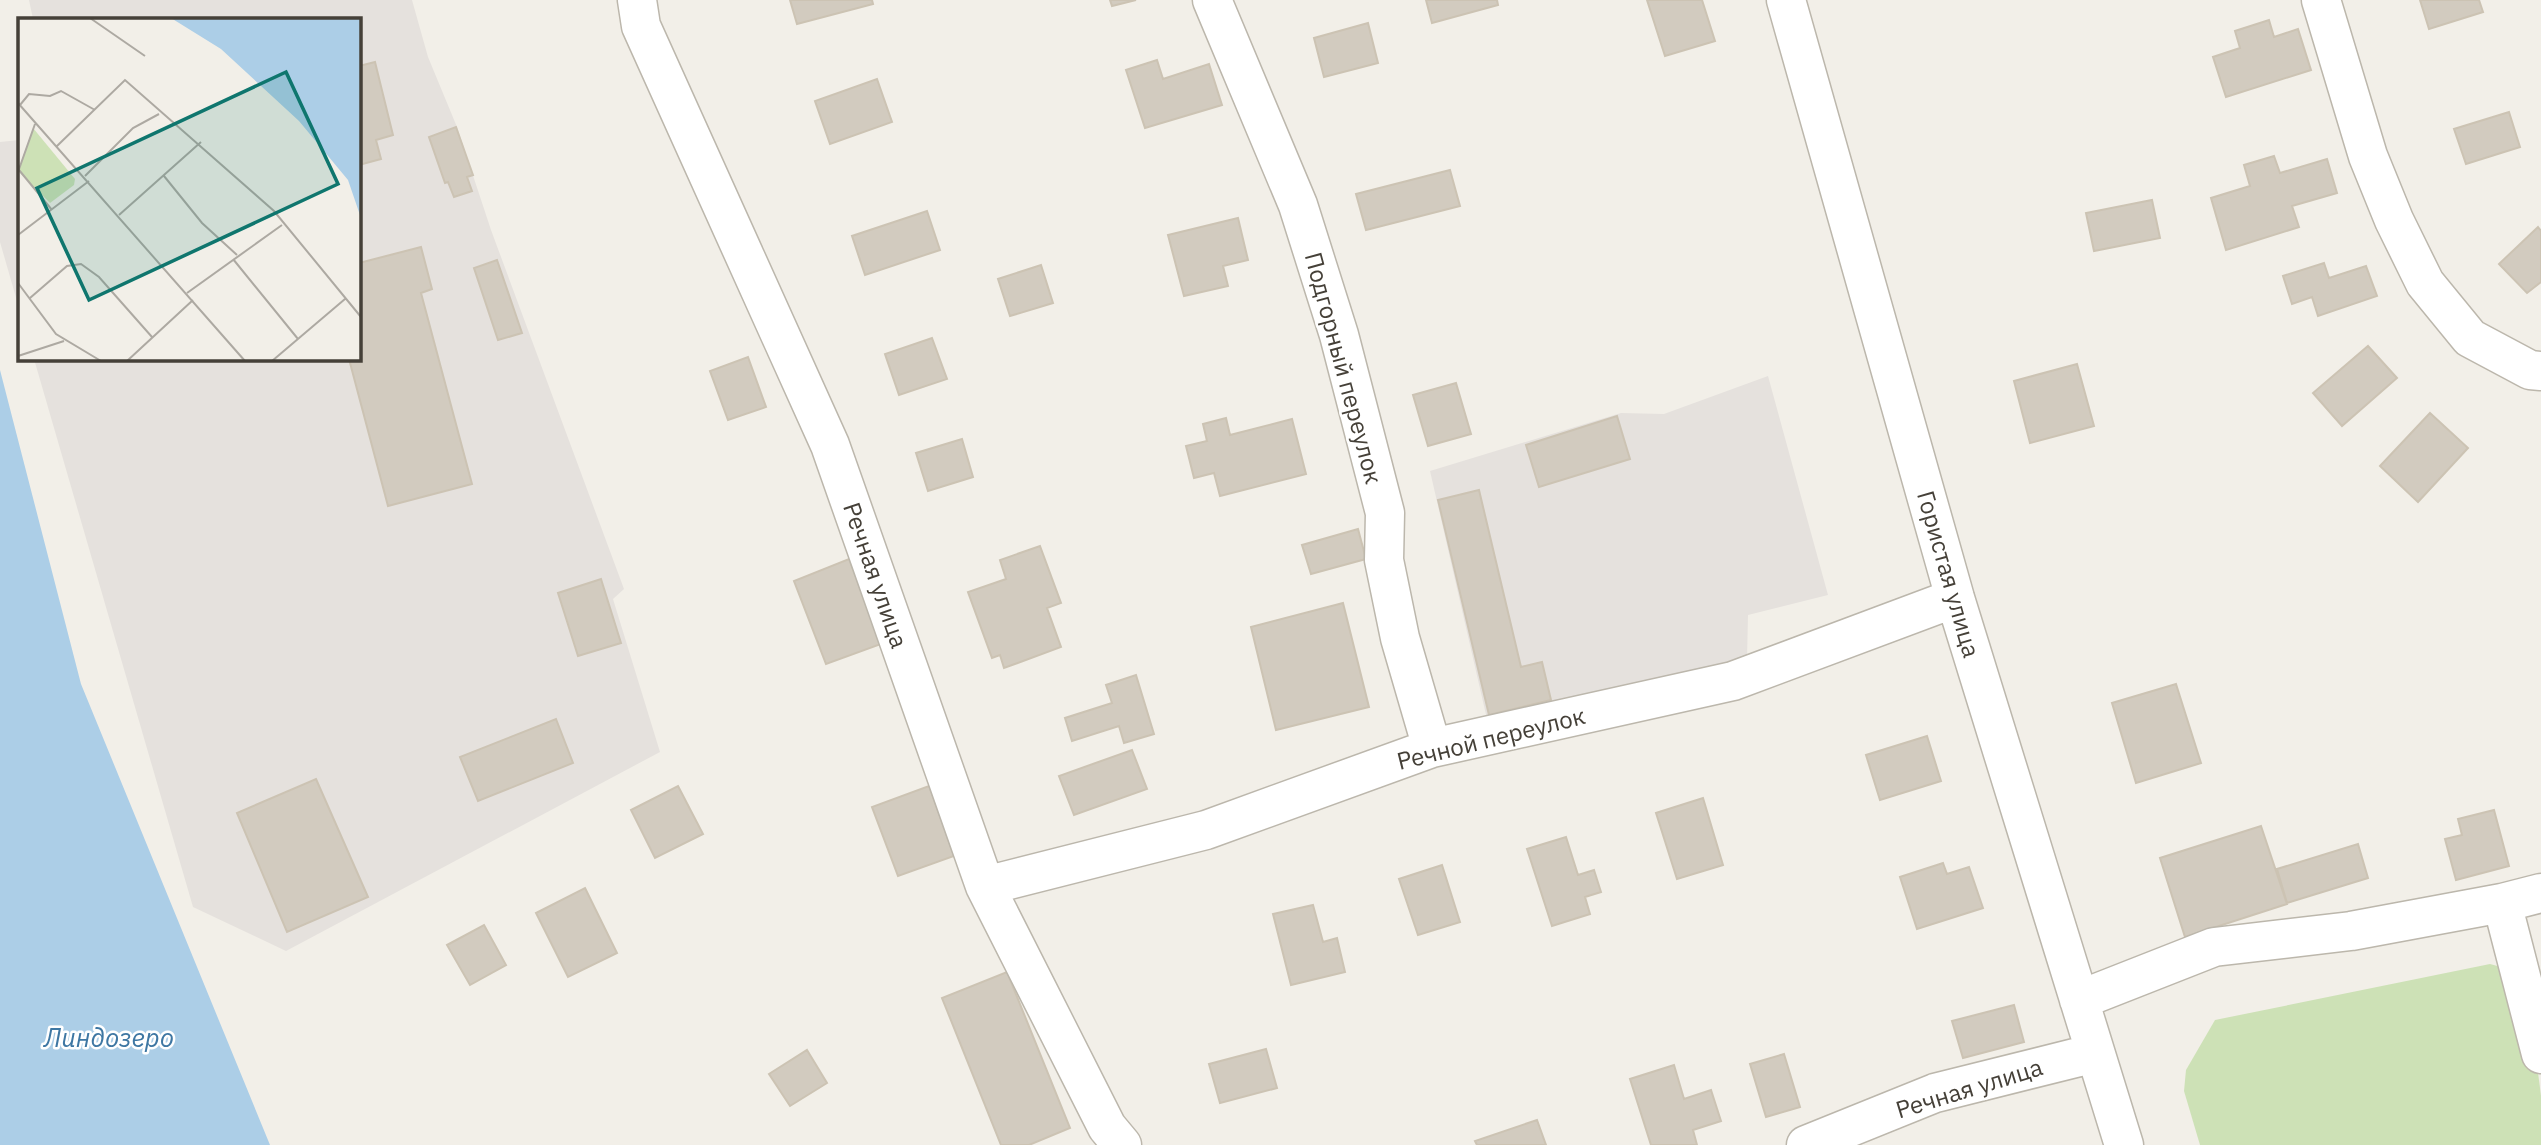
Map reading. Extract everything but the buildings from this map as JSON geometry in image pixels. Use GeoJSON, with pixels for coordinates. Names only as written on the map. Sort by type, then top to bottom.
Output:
{"type":"FeatureCollection","features":[{"type":"Feature","properties":{"kind":"street","name":"Речная улица"},"geometry":{"type":"LineString","coordinates":[[637,0],[641,26],[830,445],[985,886],[1107,1127],[1122,1145]]}},
{"type":"Feature","properties":{"kind":"street","name":"Подгорный переулок"},"geometry":{"type":"LineString","coordinates":[[1212,0],[1298,205],[1339,335],[1385,513],[1384,560],[1400,638],[1432,748]]}},
{"type":"Feature","properties":{"kind":"street","name":"Гористая улица"},"geometry":{"type":"LineString","coordinates":[[1786,0],[1955,598],[2124,1145]]}},
{"type":"Feature","properties":{"kind":"street"},"geometry":{"type":"LineString","coordinates":[[2321,0],[2368,156],[2425,283],[2470,338],[2530,370],[2541,371]]}},
{"type":"Feature","properties":{"kind":"street","name":"Речной переулок"},"geometry":{"type":"LineString","coordinates":[[985,886],[1206,830],[1432,748],[1733,681],[1955,598]]}},
{"type":"Feature","properties":{"kind":"street"},"geometry":{"type":"LineString","coordinates":[[2079,1000],[2214,947],[2351,931],[2502,903],[2541,893]]}},
{"type":"Feature","properties":{"kind":"street"},"geometry":{"type":"LineString","coordinates":[[2502,903],[2541,1054]]}},
{"type":"Feature","properties":{"kind":"street","name":"Речная улица"},"geometry":{"type":"LineString","coordinates":[[1806,1145],[1935,1093],[2095,1053]]}},
{"type":"Feature","properties":{"kind":"shaded area"},"geometry":{"type":"Polygon","coordinates":[[[29,0],[412,0],[428,57],[457,127],[491,230],[624,589],[613,599],[660,752],[286,951],[193,907],[34,360],[360,360],[360,18],[33,18],[29,0]]]}},
{"type":"Feature","properties":{"kind":"shaded area"},"geometry":{"type":"Polygon","coordinates":[[[18,140],[18,305],[0,242],[0,142],[18,140]]]}},
{"type":"Feature","properties":{"kind":"shaded area"},"geometry":{"type":"Polygon","coordinates":[[[1768,376],[1828,595],[1748,615],[1747,659],[1487,719],[1430,471],[1621,413],[1664,414],[1768,376]]]}},
{"type":"Feature","properties":{"kind":"green space"},"geometry":{"type":"Polygon","coordinates":[[[2490,964],[2512,970],[2533,1033],[2541,1096],[2541,1145],[2200,1145],[2184,1091],[2186,1070],[2215,1020],[2490,964]]]}},
{"type":"Feature","properties":{"kind":"water","name":"Линдозеро"},"geometry":{"type":"Polygon","coordinates":[[[0,370],[81,684],[270,1145],[0,1145],[0,370]]]}}]}
